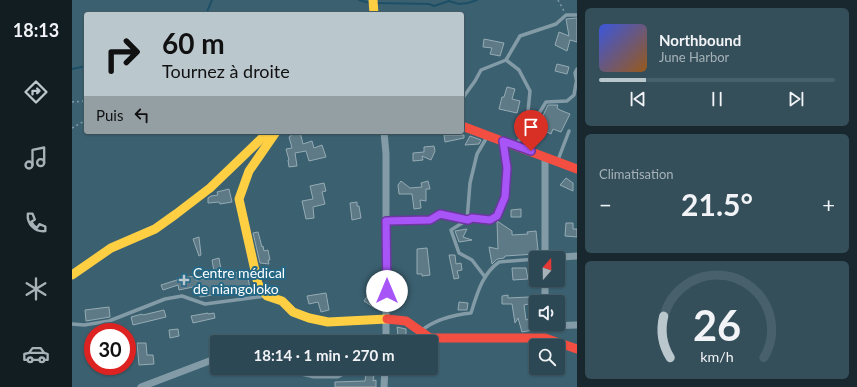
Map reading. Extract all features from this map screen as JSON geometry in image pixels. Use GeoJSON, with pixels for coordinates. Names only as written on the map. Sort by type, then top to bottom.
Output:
{"type":"FeatureCollection","features":[{"type":"Feature","properties":{"kind":"street"},"geometry":{"type":"LineString","coordinates":[[464,127],[577,169]]}},
{"type":"Feature","properties":{"kind":"street"},"geometry":{"type":"LineString","coordinates":[[72,275],[111,248],[155,229],[210,188],[263,137],[271,134]]}},
{"type":"Feature","properties":{"kind":"street"},"geometry":{"type":"LineString","coordinates":[[273,134],[249,170],[239,199],[258,284],[267,296],[282,301],[293,312],[309,318],[328,322],[387,319],[406,322],[430,338],[545,338],[577,349]]}},
{"type":"Feature","properties":{"kind":"street"},"geometry":{"type":"LineString","coordinates":[[384,134],[386,154],[386,335]]}},
{"type":"Feature","properties":{"kind":"street"},"geometry":{"type":"LineString","coordinates":[[545,157],[546,251]]}},
{"type":"Feature","properties":{"kind":"street"},"geometry":{"type":"LineString","coordinates":[[565,257],[577,256]]}},
{"type":"Feature","properties":{"kind":"street"},"geometry":{"type":"LineString","coordinates":[[565,325],[577,325]]}},
{"type":"Feature","properties":{"kind":"street"},"geometry":{"type":"LineString","coordinates":[[545,331],[545,338]]}},
{"type":"Feature","properties":{"kind":"street"},"geometry":{"type":"LineString","coordinates":[[141,387],[210,361]]}},
{"type":"Feature","properties":{"kind":"street"},"geometry":{"type":"LineString","coordinates":[[384,387],[385,375]]}},
{"type":"Feature","properties":{"kind":"lane"},"geometry":{"type":"LineString","coordinates":[[464,95],[481,70],[506,60],[520,36],[556,24],[566,15],[577,14]]}},
{"type":"Feature","properties":{"kind":"lane"},"geometry":{"type":"LineString","coordinates":[[506,60],[519,70],[530,91],[527,122],[516,146]]}},
{"type":"Feature","properties":{"kind":"lane"},"geometry":{"type":"LineString","coordinates":[[527,122],[538,115],[546,102],[567,101],[574,95],[577,83],[575,73],[577,69]]}},
{"type":"Feature","properties":{"kind":"lane"},"geometry":{"type":"LineString","coordinates":[[558,162],[568,131]]}},
{"type":"Feature","properties":{"kind":"lane"},"geometry":{"type":"LineString","coordinates":[[468,220],[470,183],[477,154],[488,136]]}},
{"type":"Feature","properties":{"kind":"lane"},"geometry":{"type":"LineString","coordinates":[[486,277],[472,260],[459,253],[451,230],[472,218],[490,220],[497,216],[505,197],[507,168],[503,141]]}},
{"type":"Feature","properties":{"kind":"lane"},"geometry":{"type":"LineString","coordinates":[[386,221],[430,220],[440,214],[468,220]]}},
{"type":"Feature","properties":{"kind":"lane"},"geometry":{"type":"LineString","coordinates":[[420,331],[430,323],[454,315],[471,313],[480,284],[494,265],[499,262],[529,260]]}},
{"type":"Feature","properties":{"kind":"lane"},"geometry":{"type":"LineString","coordinates":[[72,324],[84,325],[109,321],[165,299],[182,296],[205,304],[267,296]]}},
{"type":"Feature","properties":{"kind":"path"},"geometry":{"type":"LineString","coordinates":[[558,0],[566,15]]}},
{"type":"Feature","properties":{"kind":"path"},"geometry":{"type":"LineString","coordinates":[[72,102],[84,101]]}},
{"type":"Feature","properties":{"kind":"path"},"geometry":{"type":"LineString","coordinates":[[72,128],[84,121]]}},
{"type":"Feature","properties":{"kind":"building"},"geometry":{"type":"Polygon","coordinates":[[[577,18],[577,42],[570,40],[567,51],[555,45],[559,32],[569,36],[566,19],[577,18]]]}},
{"type":"Feature","properties":{"kind":"building"},"geometry":{"type":"Polygon","coordinates":[[[484,39],[504,43],[500,56],[490,54],[492,48],[483,47],[484,39]]]}},
{"type":"Feature","properties":{"kind":"building"},"geometry":{"type":"Polygon","coordinates":[[[557,64],[569,67],[567,74],[555,71],[557,64]]]}},
{"type":"Feature","properties":{"kind":"building"},"geometry":{"type":"Polygon","coordinates":[[[507,87],[515,89],[512,99],[520,101],[517,113],[499,109],[502,97],[504,97],[507,87]]]}},
{"type":"Feature","properties":{"kind":"building"},"geometry":{"type":"Polygon","coordinates":[[[548,105],[558,105],[557,108],[570,114],[561,132],[553,129],[551,134],[545,131],[547,125],[540,122],[548,105]]]}},
{"type":"Feature","properties":{"kind":"building"},"geometry":{"type":"Polygon","coordinates":[[[290,134],[300,134],[303,144],[312,141],[314,148],[322,145],[326,157],[309,161],[306,151],[295,153],[297,166],[289,167],[286,149],[292,148],[289,137],[291,136],[290,134]]]}},
{"type":"Feature","properties":{"kind":"building"},"geometry":{"type":"Polygon","coordinates":[[[444,135],[464,135],[464,138],[445,142],[444,135]]]}},
{"type":"Feature","properties":{"kind":"building"},"geometry":{"type":"Polygon","coordinates":[[[470,136],[481,140],[479,144],[465,145],[470,136]]]}},
{"type":"Feature","properties":{"kind":"building"},"geometry":{"type":"Polygon","coordinates":[[[434,146],[435,151],[431,160],[422,156],[423,160],[413,161],[413,153],[424,152],[424,147],[434,146]]]}},
{"type":"Feature","properties":{"kind":"building"},"geometry":{"type":"Polygon","coordinates":[[[566,178],[573,183],[573,191],[560,185],[566,178]]]}},
{"type":"Feature","properties":{"kind":"building"},"geometry":{"type":"Polygon","coordinates":[[[401,181],[410,188],[422,187],[421,183],[428,181],[430,189],[426,189],[426,201],[420,200],[421,208],[414,209],[412,194],[399,194],[398,185],[401,181]]]}},
{"type":"Feature","properties":{"kind":"building"},"geometry":{"type":"Polygon","coordinates":[[[324,183],[326,191],[322,192],[325,204],[313,207],[314,218],[306,219],[302,201],[313,199],[310,186],[324,183]]]}},
{"type":"Feature","properties":{"kind":"building"},"geometry":{"type":"Polygon","coordinates":[[[229,189],[232,202],[220,204],[219,202],[208,203],[208,198],[218,195],[217,192],[229,189]]]}},
{"type":"Feature","properties":{"kind":"building"},"geometry":{"type":"Polygon","coordinates":[[[357,202],[361,218],[352,220],[350,203],[357,202]]]}},
{"type":"Feature","properties":{"kind":"building"},"geometry":{"type":"Polygon","coordinates":[[[521,209],[521,217],[511,217],[511,210],[521,209]]]}},
{"type":"Feature","properties":{"kind":"building"},"geometry":{"type":"Polygon","coordinates":[[[497,221],[512,231],[512,235],[528,234],[527,232],[536,231],[538,250],[529,251],[529,254],[505,256],[504,258],[497,259],[492,264],[489,247],[498,249],[497,221]]]}},
{"type":"Feature","properties":{"kind":"building"},"geometry":{"type":"Polygon","coordinates":[[[566,223],[573,223],[573,229],[577,229],[577,237],[565,236],[566,223]]]}},
{"type":"Feature","properties":{"kind":"building"},"geometry":{"type":"Polygon","coordinates":[[[467,229],[463,237],[472,240],[459,242],[455,231],[467,229]]]}},
{"type":"Feature","properties":{"kind":"building"},"geometry":{"type":"Polygon","coordinates":[[[258,232],[264,251],[268,250],[270,260],[268,260],[269,264],[260,263],[253,233],[258,232]]]}},
{"type":"Feature","properties":{"kind":"building"},"geometry":{"type":"Polygon","coordinates":[[[199,237],[201,255],[199,256],[193,239],[199,237]]]}},
{"type":"Feature","properties":{"kind":"building"},"geometry":{"type":"Polygon","coordinates":[[[427,248],[430,275],[422,276],[422,274],[417,274],[417,249],[427,248]]]}},
{"type":"Feature","properties":{"kind":"building"},"geometry":{"type":"Polygon","coordinates":[[[449,255],[455,255],[456,264],[461,263],[462,270],[457,271],[459,278],[454,279],[449,255]]]}},
{"type":"Feature","properties":{"kind":"building"},"geometry":{"type":"Polygon","coordinates":[[[219,258],[222,275],[247,271],[250,289],[200,297],[198,286],[179,290],[178,285],[163,290],[161,285],[183,278],[195,276],[196,280],[215,277],[212,260],[219,258]]]}},
{"type":"Feature","properties":{"kind":"building"},"geometry":{"type":"Polygon","coordinates":[[[512,268],[526,268],[528,279],[513,280],[512,268]]]}},
{"type":"Feature","properties":{"kind":"building"},"geometry":{"type":"Polygon","coordinates":[[[326,293],[329,310],[321,312],[318,302],[309,304],[307,296],[326,293]]]}},
{"type":"Feature","properties":{"kind":"building"},"geometry":{"type":"Polygon","coordinates":[[[379,294],[381,306],[375,308],[364,301],[368,295],[379,294]]]}},
{"type":"Feature","properties":{"kind":"building"},"geometry":{"type":"Polygon","coordinates":[[[508,295],[508,298],[529,297],[529,304],[524,305],[526,320],[529,319],[529,331],[522,332],[518,318],[515,323],[512,304],[502,304],[502,296],[508,295]]]}},
{"type":"Feature","properties":{"kind":"building"},"geometry":{"type":"Polygon","coordinates":[[[459,302],[468,303],[467,310],[458,310],[459,302]]]}},
{"type":"Feature","properties":{"kind":"building"},"geometry":{"type":"Polygon","coordinates":[[[109,307],[110,317],[86,321],[85,310],[109,307]]]}},
{"type":"Feature","properties":{"kind":"building"},"geometry":{"type":"Polygon","coordinates":[[[164,310],[166,317],[136,324],[132,323],[131,317],[164,310]]]}},
{"type":"Feature","properties":{"kind":"building"},"geometry":{"type":"Polygon","coordinates":[[[214,313],[215,318],[193,323],[191,316],[214,313]]]}},
{"type":"Feature","properties":{"kind":"building"},"geometry":{"type":"Polygon","coordinates":[[[397,327],[406,329],[406,335],[398,335],[397,327]]]}},
{"type":"Feature","properties":{"kind":"building"},"geometry":{"type":"Polygon","coordinates":[[[178,329],[179,336],[170,338],[169,330],[178,329]]]}},
{"type":"Feature","properties":{"kind":"building"},"geometry":{"type":"Polygon","coordinates":[[[137,343],[146,343],[147,355],[153,355],[154,364],[139,365],[137,343]]]}},
{"type":"Feature","properties":{"kind":"building"},"geometry":{"type":"Polygon","coordinates":[[[366,375],[374,375],[373,381],[376,380],[376,387],[335,387],[335,382],[365,381],[366,375]]]}},
{"type":"Feature","properties":{"kind":"waterway"},"geometry":{"type":"LineString","coordinates":[[207,12],[212,0]]}},
{"type":"Feature","properties":{"kind":"waterway"},"geometry":{"type":"LineString","coordinates":[[359,0],[370,3]]}},
{"type":"Feature","properties":{"kind":"waterway"},"geometry":{"type":"LineString","coordinates":[[376,3],[429,4],[434,6],[449,1],[459,4],[477,0]]}},
{"type":"Feature","properties":{"kind":"waterway"},"geometry":{"type":"LineString","coordinates":[[72,69],[84,66]]}},
{"type":"Feature","properties":{"kind":"traffic: slow"},"geometry":{"type":"LineString","coordinates":[[373,0],[374,12]]}},
{"type":"Feature","properties":{"kind":"traffic: slow"},"geometry":{"type":"LineString","coordinates":[[275,134],[249,171],[239,199],[258,284],[267,296],[282,301],[293,312],[309,318],[328,322],[387,319]]}},
{"type":"Feature","properties":{"kind":"traffic: slow"},"geometry":{"type":"LineString","coordinates":[[72,275],[111,248],[155,229],[210,188],[263,137],[273,135]]}},
{"type":"Feature","properties":{"kind":"traffic: jam"},"geometry":{"type":"LineString","coordinates":[[464,127],[577,169]]}},
{"type":"Feature","properties":{"kind":"traffic: jam"},"geometry":{"type":"LineString","coordinates":[[387,319],[406,321],[430,338],[545,338],[577,349]]}},
{"type":"Feature","properties":{"kind":"place","name":"Centre médical de niangoloko"},"geometry":{"type":"Point","coordinates":[184,280]}},
{"type":"Feature","properties":{"kind":"route"},"geometry":{"type":"LineString","coordinates":[[387,291],[386,221],[430,220],[440,214],[468,220],[472,218],[490,220],[497,216],[505,197],[507,168],[503,141],[531,151]]}}]}
